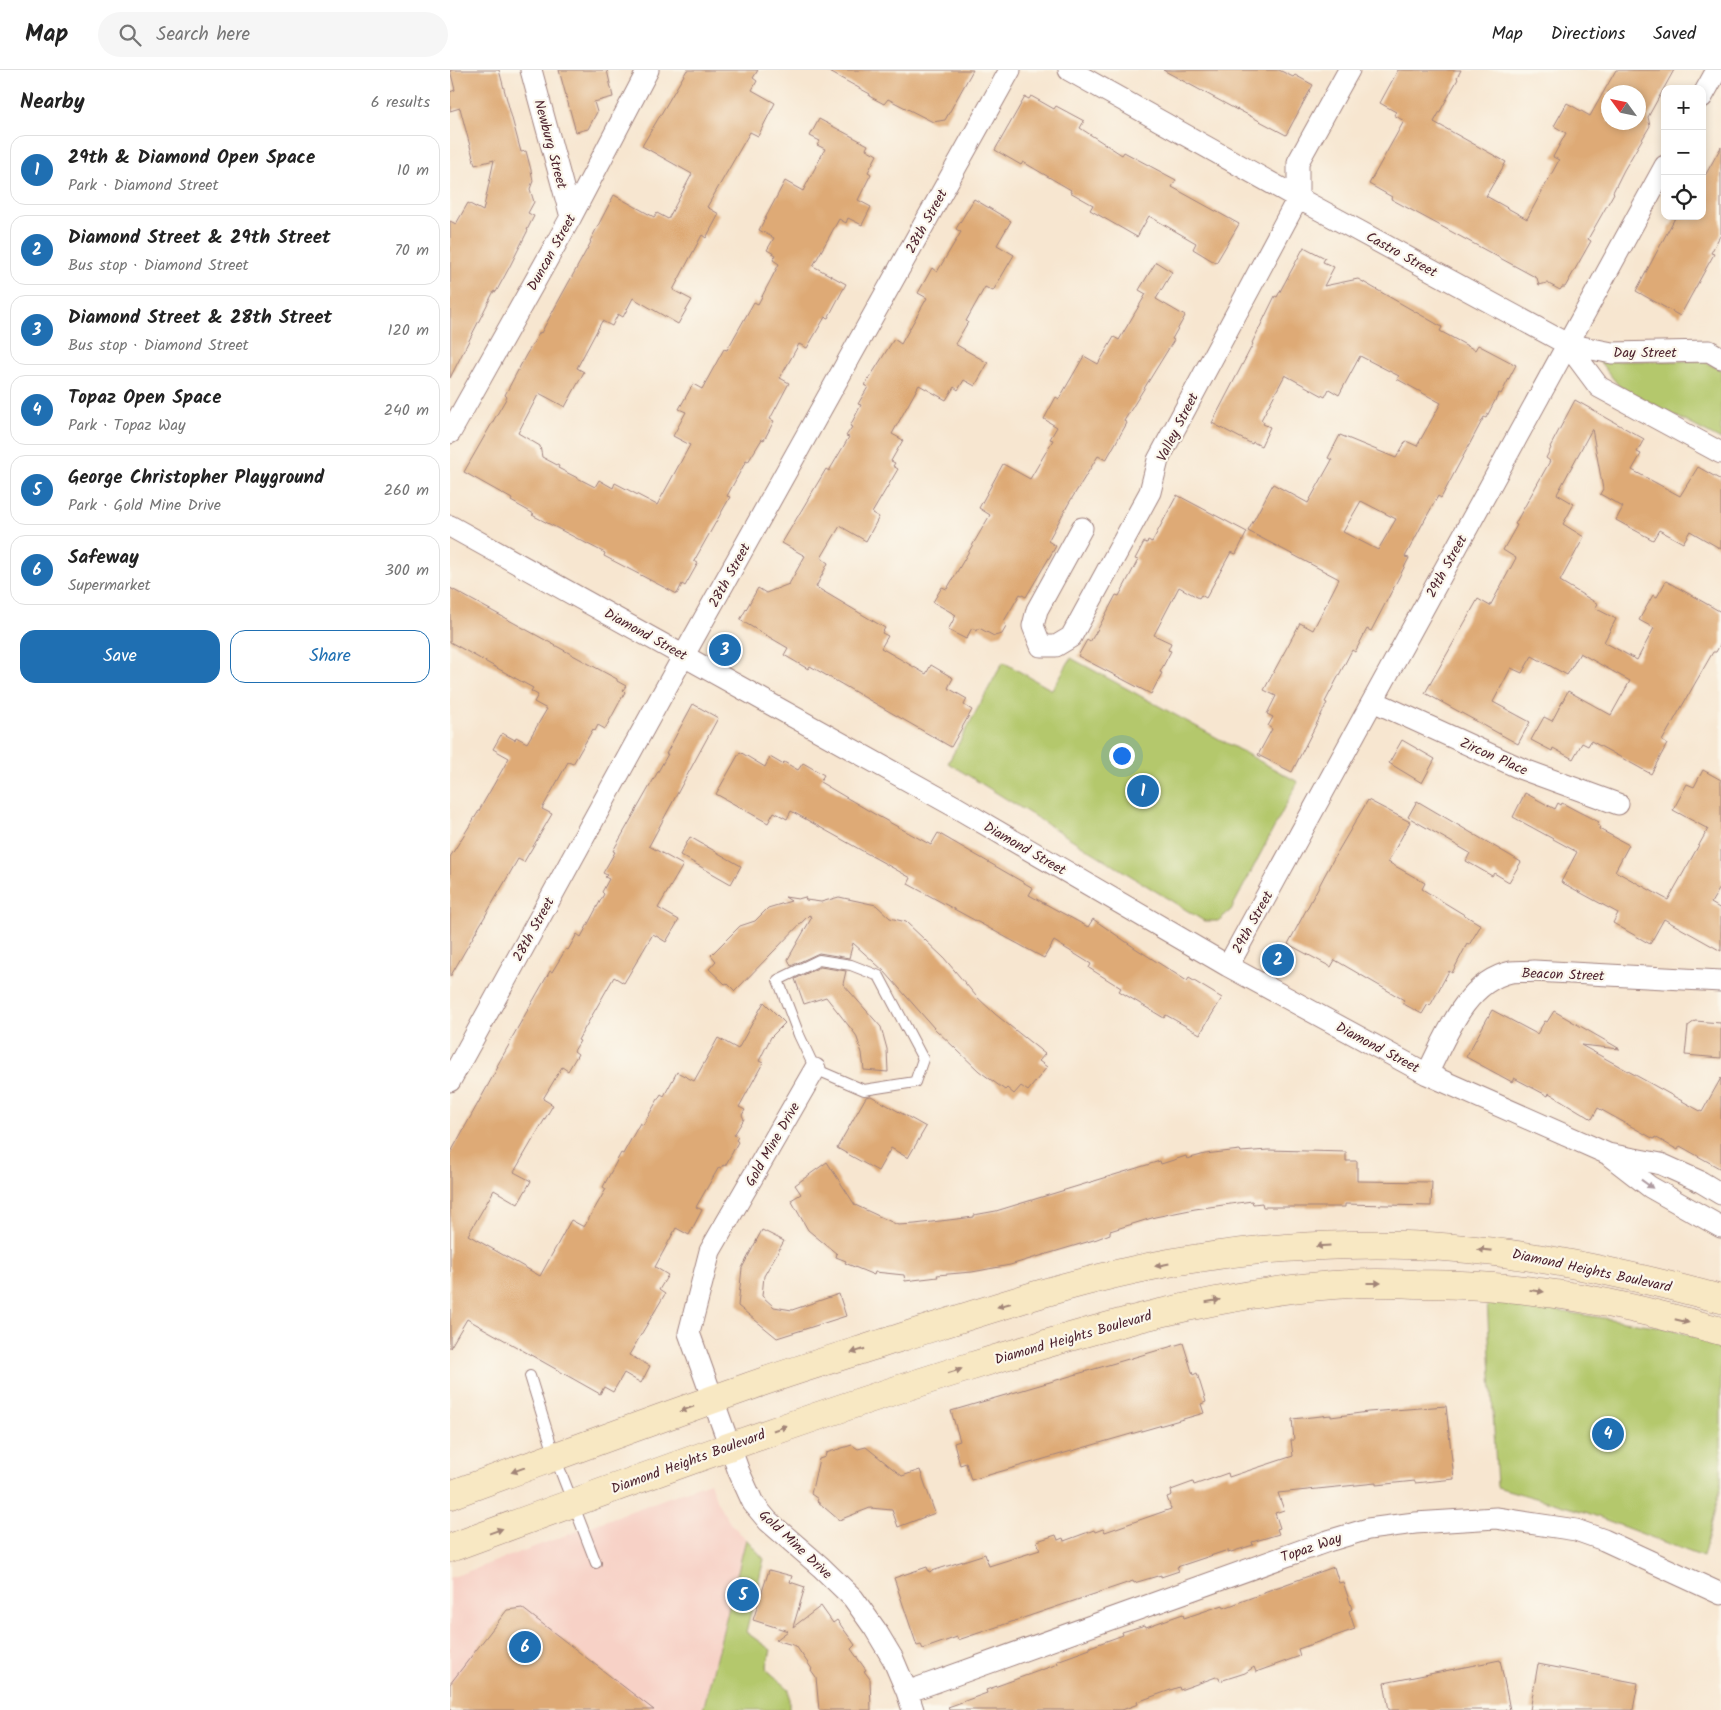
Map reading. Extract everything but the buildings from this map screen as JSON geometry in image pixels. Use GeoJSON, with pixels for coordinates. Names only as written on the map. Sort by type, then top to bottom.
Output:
{"type":"FeatureCollection","features":[{"type":"Feature","properties":{"kind":"main road","name":"Diamond Heights Boulevard"},"geometry":{"type":"LineString","coordinates":[[450,1495],[795,1371],[982,1311],[1075,1285],[1196,1258],[1252,1251],[1352,1244],[1450,1247],[1500,1252],[1590,1267],[1721,1299]]}},
{"type":"Feature","properties":{"kind":"main road","name":"Diamond Heights Boulevard"},"geometry":{"type":"LineString","coordinates":[[450,1548],[729,1446],[909,1386],[1152,1314],[1206,1302],[1305,1287],[1352,1283],[1451,1284],[1541,1292],[1631,1308],[1721,1331]]}},
{"type":"Feature","properties":{"kind":"street","name":"Newburg Street"},"geometry":{"type":"LineString","coordinates":[[531,70],[571,217]]}},
{"type":"Feature","properties":{"kind":"street","name":"Duncan Street"},"geometry":{"type":"LineString","coordinates":[[450,433],[571,217],[648,70]]}},
{"type":"Feature","properties":{"kind":"street","name":"28th Street"},"geometry":{"type":"LineString","coordinates":[[450,1081],[684,655],[1010,70]]}},
{"type":"Feature","properties":{"kind":"street","name":"Castro Street"},"geometry":{"type":"LineString","coordinates":[[1069,70],[1298,198],[1567,344],[1599,387],[1721,453]]}},
{"type":"Feature","properties":{"kind":"street","name":"Valley Street"},"geometry":{"type":"LineString","coordinates":[[1082,528],[1037,610],[1033,626],[1041,646],[1056,646],[1071,637],[1150,492],[1158,460],[1298,198],[1298,162],[1349,70]]}},
{"type":"Feature","properties":{"kind":"street"},"geometry":{"type":"LineString","coordinates":[[1706,90],[1717,70]]}},
{"type":"Feature","properties":{"kind":"street","name":"29th Street"},"geometry":{"type":"LineString","coordinates":[[1228,966],[1661,173]]}},
{"type":"Feature","properties":{"kind":"street","name":"Day Street"},"geometry":{"type":"LineString","coordinates":[[1567,344],[1612,353],[1709,351],[1721,358]]}},
{"type":"Feature","properties":{"kind":"street","name":"Diamond Street"},"geometry":{"type":"LineString","coordinates":[[450,526],[945,801],[1228,966],[1427,1074],[1608,1154],[1661,1164],[1701,1182],[1721,1194]]}},
{"type":"Feature","properties":{"kind":"street","name":"Zircon Place"},"geometry":{"type":"LineString","coordinates":[[1373,701],[1522,769],[1618,804]]}},
{"type":"Feature","properties":{"kind":"street","name":"Beacon Street"},"geometry":{"type":"LineString","coordinates":[[1427,1074],[1461,1010],[1474,992],[1492,979],[1511,972],[1534,971],[1721,981]]}},
{"type":"Feature","properties":{"kind":"street","name":"Gold Mine Drive"},"geometry":{"type":"LineString","coordinates":[[815,1069],[710,1251],[689,1333],[738,1472],[753,1503],[768,1521],[853,1598],[893,1659],[910,1701]]}},
{"type":"Feature","properties":{"kind":"street","name":"Diamond Street"},"geometry":{"type":"LineString","coordinates":[[1608,1154],[1650,1187],[1721,1228]]}},
{"type":"Feature","properties":{"kind":"street","name":"Topaz Way"},"geometry":{"type":"LineString","coordinates":[[910,1701],[1328,1541],[1368,1529],[1406,1524],[1496,1518],[1576,1530],[1604,1540],[1721,1594]]}},
{"type":"Feature","properties":{"kind":"lane"},"geometry":{"type":"LineString","coordinates":[[820,960],[851,964],[879,976],[923,1059],[915,1082],[864,1090],[815,1069],[799,1035],[778,980],[820,960]]}},
{"type":"Feature","properties":{"kind":"lane"},"geometry":{"type":"LineString","coordinates":[[530,1376],[556,1457],[596,1563]]}},
{"type":"Feature","properties":{"kind":"shaded area"},"geometry":{"type":"Polygon","coordinates":[[[710,1482],[717,1502],[730,1523],[746,1539],[703,1710],[450,1710],[450,1578],[710,1482]]]}},
{"type":"Feature","properties":{"kind":"green space"},"geometry":{"type":"Polygon","coordinates":[[[1599,361],[1703,361],[1721,370],[1721,440],[1619,386],[1599,361]]]}},
{"type":"Feature","properties":{"kind":"green space"},"geometry":{"type":"Polygon","coordinates":[[[1071,658],[1298,782],[1231,910],[1218,921],[1204,921],[948,763],[1003,662],[1052,690],[1071,658]]]}},
{"type":"Feature","properties":{"kind":"green space"},"geometry":{"type":"Polygon","coordinates":[[[1487,1300],[1662,1327],[1721,1345],[1721,1487],[1703,1557],[1585,1512],[1497,1487],[1487,1300]]]}},
{"type":"Feature","properties":{"kind":"green space"},"geometry":{"type":"Polygon","coordinates":[[[746,1539],[764,1559],[746,1632],[771,1650],[766,1669],[789,1689],[789,1710],[703,1710],[746,1539]]]}},
{"type":"Feature","properties":{"kind":"place","name":"Diamond Street & 28th Street"},"geometry":{"type":"Point","coordinates":[725,650]}},
{"type":"Feature","properties":{"kind":"place","name":"29th & Diamond Open Space"},"geometry":{"type":"Point","coordinates":[1143,791]}},
{"type":"Feature","properties":{"kind":"place","name":"Diamond Street & 29th Street"},"geometry":{"type":"Point","coordinates":[1278,960]}},
{"type":"Feature","properties":{"kind":"place","name":"Topaz Open Space"},"geometry":{"type":"Point","coordinates":[1608,1434]}},
{"type":"Feature","properties":{"kind":"place","name":"George Christopher Playground"},"geometry":{"type":"Point","coordinates":[743,1595]}},
{"type":"Feature","properties":{"kind":"place","name":"Safeway"},"geometry":{"type":"Point","coordinates":[525,1647]}}]}
